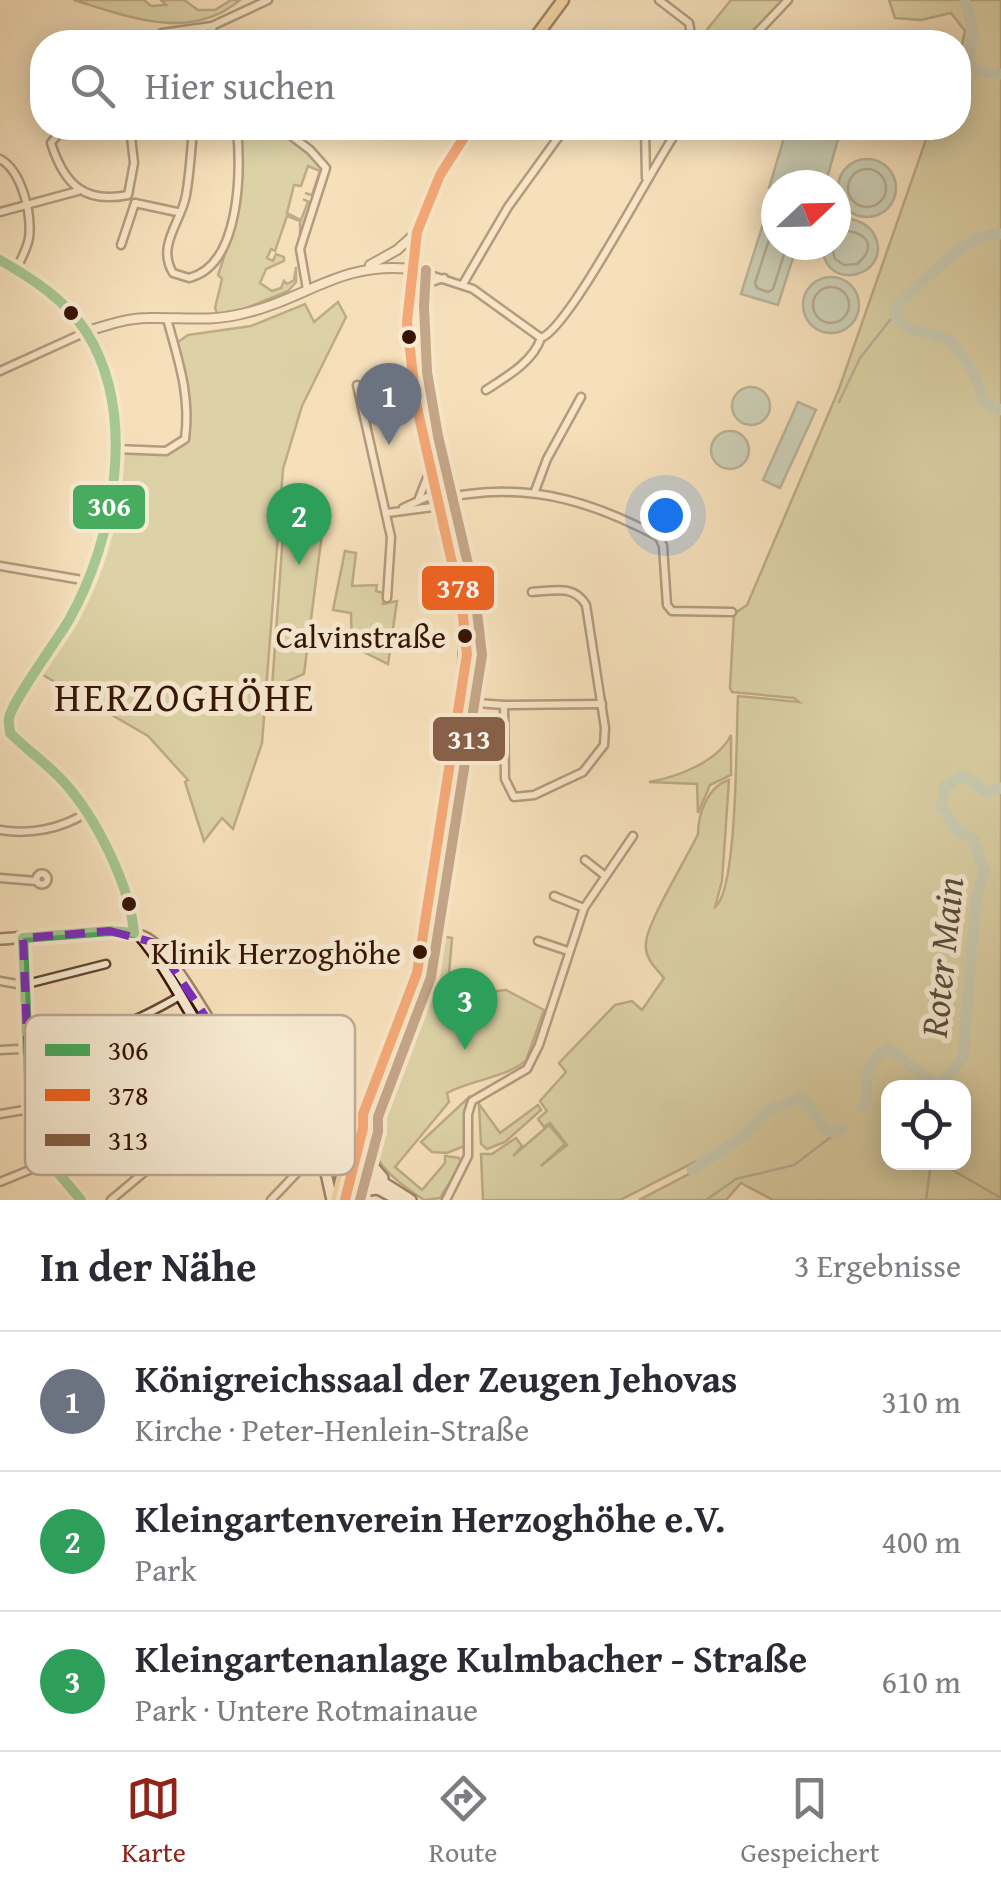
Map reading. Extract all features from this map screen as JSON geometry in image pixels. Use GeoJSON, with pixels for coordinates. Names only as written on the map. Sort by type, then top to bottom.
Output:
{"type":"FeatureCollection","features":[{"type":"Feature","properties":{"kind":"main road"},"geometry":{"type":"LineString","coordinates":[[541,30],[563,0]]}},
{"type":"Feature","properties":{"kind":"main road"},"geometry":{"type":"LineString","coordinates":[[355,1142],[417,972],[462,702],[466,632],[411,372],[408,306],[417,232],[440,175],[462,140]]}},
{"type":"Feature","properties":{"kind":"main road"},"geometry":{"type":"LineString","coordinates":[[0,939],[110,931],[136,934],[156,943],[203,1015]]}},
{"type":"Feature","properties":{"kind":"main road"},"geometry":{"type":"LineString","coordinates":[[136,934],[192,1015]]}},
{"type":"Feature","properties":{"kind":"main road"},"geometry":{"type":"LineString","coordinates":[[355,1147],[363,1114]]}},
{"type":"Feature","properties":{"kind":"main road"},"geometry":{"type":"LineString","coordinates":[[355,1123],[363,1114]]}},
{"type":"Feature","properties":{"kind":"main road"},"geometry":{"type":"LineString","coordinates":[[362,1128],[371,1166],[398,1195]]}},
{"type":"Feature","properties":{"kind":"main road"},"geometry":{"type":"LineString","coordinates":[[355,1170],[398,1195]]}},
{"type":"Feature","properties":{"kind":"main road"},"geometry":{"type":"LineString","coordinates":[[355,1171],[378,1189],[412,1200]]}},
{"type":"Feature","properties":{"kind":"main road"},"geometry":{"type":"LineString","coordinates":[[327,1175],[334,1200]]}},
{"type":"Feature","properties":{"kind":"main road"},"geometry":{"type":"LineString","coordinates":[[334,1200],[344,1175]]}},
{"type":"Feature","properties":{"kind":"main road"},"geometry":{"type":"LineString","coordinates":[[347,1200],[348,1175]]}},
{"type":"Feature","properties":{"kind":"main road"},"geometry":{"type":"LineString","coordinates":[[347,1200],[360,1191],[378,1189]]}},
{"type":"Feature","properties":{"kind":"street"},"geometry":{"type":"LineString","coordinates":[[183,30],[212,26],[268,0]]}},
{"type":"Feature","properties":{"kind":"street"},"geometry":{"type":"LineString","coordinates":[[659,0],[689,22],[690,30]]}},
{"type":"Feature","properties":{"kind":"street"},"geometry":{"type":"LineString","coordinates":[[759,30],[788,0]]}},
{"type":"Feature","properties":{"kind":"street"},"geometry":{"type":"LineString","coordinates":[[212,26],[212,30]]}},
{"type":"Feature","properties":{"kind":"street"},"geometry":{"type":"LineString","coordinates":[[54,140],[51,144],[78,190],[104,198],[128,195]]}},
{"type":"Feature","properties":{"kind":"street"},"geometry":{"type":"LineString","coordinates":[[131,140],[134,163],[128,195],[134,203],[178,212]]}},
{"type":"Feature","properties":{"kind":"street"},"geometry":{"type":"LineString","coordinates":[[192,140],[187,194],[168,246],[168,266],[181,277],[200,275],[218,259],[232,218],[239,174],[238,140]]}},
{"type":"Feature","properties":{"kind":"street"},"geometry":{"type":"LineString","coordinates":[[297,140],[326,168],[300,250],[306,289]]}},
{"type":"Feature","properties":{"kind":"street"},"geometry":{"type":"LineString","coordinates":[[464,284],[508,207],[556,140]]}},
{"type":"Feature","properties":{"kind":"street"},"geometry":{"type":"LineString","coordinates":[[646,140],[646,180]]}},
{"type":"Feature","properties":{"kind":"street"},"geometry":{"type":"LineString","coordinates":[[486,390],[527,359],[541,338],[552,332],[587,282],[671,140]]}},
{"type":"Feature","properties":{"kind":"street"},"geometry":{"type":"LineString","coordinates":[[0,158],[19,179],[25,206],[29,240],[17,268]]}},
{"type":"Feature","properties":{"kind":"street"},"geometry":{"type":"LineString","coordinates":[[0,212],[78,190]]}},
{"type":"Feature","properties":{"kind":"street"},"geometry":{"type":"LineString","coordinates":[[121,245],[134,203]]}},
{"type":"Feature","properties":{"kind":"street"},"geometry":{"type":"LineString","coordinates":[[0,371],[88,332],[129,320],[196,321],[246,313],[356,270],[396,250],[417,232]]}},
{"type":"Feature","properties":{"kind":"street"},"geometry":{"type":"LineString","coordinates":[[0,260],[48,289],[88,332],[110,390],[115,449],[108,506],[88,581],[59,639],[4,727],[69,788],[86,813],[114,866],[136,934]]}},
{"type":"Feature","properties":{"kind":"street"},"geometry":{"type":"LineString","coordinates":[[356,270],[411,269],[464,284],[541,338]]}},
{"type":"Feature","properties":{"kind":"street"},"geometry":{"type":"LineString","coordinates":[[408,306],[425,284],[445,278]]}},
{"type":"Feature","properties":{"kind":"street"},"geometry":{"type":"LineString","coordinates":[[115,449],[166,451],[185,439],[188,417],[184,382],[167,319]]}},
{"type":"Feature","properties":{"kind":"street"},"geometry":{"type":"LineString","coordinates":[[357,385],[392,545],[388,598]]}},
{"type":"Feature","properties":{"kind":"street"},"geometry":{"type":"LineString","coordinates":[[535,491],[547,459],[582,397]]}},
{"type":"Feature","properties":{"kind":"street"},"geometry":{"type":"LineString","coordinates":[[415,502],[424,492],[430,467]]}},
{"type":"Feature","properties":{"kind":"street"},"geometry":{"type":"LineString","coordinates":[[397,511],[429,496],[438,500],[488,492],[535,491],[604,512],[659,537],[672,612],[732,612]]}},
{"type":"Feature","properties":{"kind":"street"},"geometry":{"type":"LineString","coordinates":[[387,513],[433,507],[438,500]]}},
{"type":"Feature","properties":{"kind":"street"},"geometry":{"type":"LineString","coordinates":[[0,566],[88,581]]}},
{"type":"Feature","properties":{"kind":"street"},"geometry":{"type":"LineString","coordinates":[[504,705],[507,788],[517,798],[534,795],[583,772],[604,745],[602,704],[584,602],[570,590],[532,592]]}},
{"type":"Feature","properties":{"kind":"street"},"geometry":{"type":"LineString","coordinates":[[462,702],[602,704]]}},
{"type":"Feature","properties":{"kind":"street"},"geometry":{"type":"LineString","coordinates":[[0,830],[31,832],[58,826],[86,813]]}},
{"type":"Feature","properties":{"kind":"street"},"geometry":{"type":"LineString","coordinates":[[446,1200],[468,1156],[468,1114],[472,1102],[527,1070],[539,1045],[584,908],[633,836]]}},
{"type":"Feature","properties":{"kind":"street"},"geometry":{"type":"LineString","coordinates":[[585,860],[604,875]]}},
{"type":"Feature","properties":{"kind":"street"},"geometry":{"type":"LineString","coordinates":[[0,878],[36,881]]}},
{"type":"Feature","properties":{"kind":"street"},"geometry":{"type":"LineString","coordinates":[[554,896],[584,908]]}},
{"type":"Feature","properties":{"kind":"street"},"geometry":{"type":"LineString","coordinates":[[22,938],[25,1028]]}},
{"type":"Feature","properties":{"kind":"street"},"geometry":{"type":"LineString","coordinates":[[538,941],[568,951]]}},
{"type":"Feature","properties":{"kind":"street"},"geometry":{"type":"LineString","coordinates":[[0,982],[23,985],[106,964]]}},
{"type":"Feature","properties":{"kind":"street"},"geometry":{"type":"LineString","coordinates":[[145,1015],[180,996]]}},
{"type":"Feature","properties":{"kind":"street"},"geometry":{"type":"LineString","coordinates":[[0,1050],[25,1049]]}},
{"type":"Feature","properties":{"kind":"street"},"geometry":{"type":"LineString","coordinates":[[0,1114],[25,1110]]}},
{"type":"Feature","properties":{"kind":"street"},"geometry":{"type":"LineString","coordinates":[[0,1182],[25,1172]]}},
{"type":"Feature","properties":{"kind":"street"},"geometry":{"type":"LineString","coordinates":[[60,1175],[80,1200]]}},
{"type":"Feature","properties":{"kind":"street"},"geometry":{"type":"LineString","coordinates":[[111,1200],[141,1175]]}},
{"type":"Feature","properties":{"kind":"street"},"geometry":{"type":"LineString","coordinates":[[271,1200],[295,1175]]}},
{"type":"Feature","properties":{"kind":"highlighted area"},"geometry":{"type":"Polygon","coordinates":[[[110,931],[156,943],[240,1068],[346,1160],[343,1168],[287,1130],[214,1050],[49,1162],[30,1109],[23,938],[110,931]]]}},
{"type":"Feature","properties":{"kind":"green space"},"geometry":{"type":"Polygon","coordinates":[[[74,0],[144,0],[151,6],[166,5],[161,0],[184,0],[198,10],[215,10],[231,0],[240,0],[221,13],[180,23],[138,19],[74,0]]]}},
{"type":"Feature","properties":{"kind":"green space"},"geometry":{"type":"Polygon","coordinates":[[[731,0],[783,0],[754,30],[707,30],[731,0]]]}},
{"type":"Feature","properties":{"kind":"green space"},"geometry":{"type":"Polygon","coordinates":[[[889,0],[1001,0],[1001,1200],[773,1200],[741,1183],[726,1200],[639,1200],[706,1165],[697,1161],[620,1200],[483,1200],[481,1154],[492,1154],[516,1138],[522,1146],[513,1156],[549,1125],[565,1144],[541,1166],[567,1145],[550,1123],[544,1127],[538,1119],[547,1111],[540,1101],[566,1072],[559,1063],[615,1005],[632,1001],[642,1010],[664,978],[647,953],[648,933],[698,834],[706,802],[715,788],[729,780],[722,881],[715,907],[723,895],[732,843],[738,696],[799,702],[794,698],[732,692],[734,614],[747,605],[839,389],[926,140],[971,140],[971,30],[964,30],[951,13],[921,20],[895,18],[889,0]]]}},
{"type":"Feature","properties":{"kind":"green space"},"geometry":{"type":"Polygon","coordinates":[[[240,140],[293,140],[323,170],[314,196],[305,193],[312,195],[320,171],[308,166],[301,186],[294,185],[287,213],[301,220],[308,202],[303,199],[311,203],[300,235],[300,221],[287,216],[275,251],[271,249],[267,258],[273,261],[276,254],[284,257],[284,261],[266,269],[260,283],[272,291],[281,288],[284,281],[287,284],[294,280],[296,267],[296,282],[288,291],[219,319],[215,308],[222,279],[218,275],[234,220],[240,140]]]}},
{"type":"Feature","properties":{"kind":"green space"},"geometry":{"type":"Polygon","coordinates":[[[338,302],[346,317],[302,406],[283,469],[262,743],[233,829],[222,818],[204,841],[185,782],[188,780],[148,736],[38,672],[94,565],[115,449],[166,451],[185,439],[188,417],[174,345],[188,335],[251,326],[305,304],[314,322],[338,302]]]}},
{"type":"Feature","properties":{"kind":"green space"},"geometry":{"type":"Polygon","coordinates":[[[285,506],[324,518],[304,674],[272,688],[285,506]]]}},
{"type":"Feature","properties":{"kind":"green space"},"geometry":{"type":"Polygon","coordinates":[[[345,551],[356,553],[352,586],[377,585],[376,591],[384,593],[383,604],[397,601],[388,664],[352,646],[351,613],[333,610],[345,551]]]}},
{"type":"Feature","properties":{"kind":"green space"},"geometry":{"type":"Polygon","coordinates":[[[731,735],[731,775],[710,785],[698,813],[697,784],[649,782],[684,772],[707,760],[731,735]]]}},
{"type":"Feature","properties":{"kind":"green space"},"geometry":{"type":"Polygon","coordinates":[[[431,934],[452,938],[448,985],[489,992],[506,990],[544,1010],[526,1061],[507,1072],[447,1093],[449,1102],[395,1167],[422,1190],[445,1163],[445,1156],[459,1158],[462,1163],[440,1198],[424,1200],[382,1166],[371,1131],[416,1005],[431,934]]]}},
{"type":"Feature","properties":{"kind":"green space"},"geometry":{"type":"Polygon","coordinates":[[[468,1098],[464,1112],[467,1145],[447,1153],[432,1152],[421,1142],[468,1098]]]}},
{"type":"Feature","properties":{"kind":"green space"},"geometry":{"type":"Polygon","coordinates":[[[479,1104],[500,1133],[538,1105],[541,1110],[505,1142],[487,1149],[481,1144],[479,1104]]]}},
{"type":"Feature","properties":{"kind":"water"},"geometry":{"type":"Polygon","coordinates":[[[783,140],[838,140],[829,170],[774,170],[783,140]]]}},
{"type":"Feature","properties":{"kind":"water"},"geometry":{"type":"Polygon","coordinates":[[[856,161],[878,161],[894,177],[894,199],[887,208],[867,217],[851,211],[851,170],[847,168],[856,161]]]}},
{"type":"Feature","properties":{"kind":"water"},"geometry":{"type":"Polygon","coordinates":[[[851,219],[871,229],[878,250],[867,269],[844,275],[826,261],[851,260],[851,219]]]}},
{"type":"Feature","properties":{"kind":"water"},"geometry":{"type":"Polygon","coordinates":[[[761,231],[761,260],[792,260],[778,305],[741,294],[761,231]]]}},
{"type":"Feature","properties":{"kind":"water"},"geometry":{"type":"Polygon","coordinates":[[[831,277],[851,285],[859,305],[851,325],[831,333],[811,325],[803,305],[811,285],[831,277]]]}},
{"type":"Feature","properties":{"kind":"water"},"geometry":{"type":"Polygon","coordinates":[[[751,387],[764,393],[770,406],[764,419],[751,425],[738,419],[732,406],[738,393],[751,387]]]}},
{"type":"Feature","properties":{"kind":"water"},"geometry":{"type":"Polygon","coordinates":[[[798,402],[816,410],[780,488],[763,480],[798,402]]]}},
{"type":"Feature","properties":{"kind":"water"},"geometry":{"type":"Polygon","coordinates":[[[730,431],[744,436],[749,450],[744,464],[730,469],[716,464],[711,450],[716,436],[730,431]]]}},
{"type":"Feature","properties":{"kind":"waterway","name":"Roter Main"},"geometry":{"type":"LineString","coordinates":[[965,0],[974,35],[971,46]]}},
{"type":"Feature","properties":{"kind":"waterway","name":"Roter Main"},"geometry":{"type":"LineString","coordinates":[[971,65],[979,72],[1001,74]]}},
{"type":"Feature","properties":{"kind":"waterway","name":"Roter Main"},"geometry":{"type":"LineString","coordinates":[[1001,234],[989,235],[961,248],[899,304],[894,315],[908,328],[951,340],[973,372],[985,403],[1001,410]]}},
{"type":"Feature","properties":{"kind":"waterway"},"geometry":{"type":"LineString","coordinates":[[839,402],[860,358],[894,315]]}},
{"type":"Feature","properties":{"kind":"waterway","name":"Roter Main"},"geometry":{"type":"LineString","coordinates":[[862,1108],[871,1064],[888,1048],[933,1083],[942,1083],[963,1057],[976,897],[985,871],[973,839],[957,830],[941,806],[945,786],[963,776],[987,792],[1001,788]]}},
{"type":"Feature","properties":{"kind":"waterway","name":"Roter Main"},"geometry":{"type":"LineString","coordinates":[[692,1170],[743,1136],[768,1110],[802,1098],[825,1128],[835,1133],[843,1128]]}},
{"type":"Feature","properties":{"kind":"waterway"},"geometry":{"type":"LineString","coordinates":[[706,1200],[736,1179],[794,1165],[835,1134]]}},
{"type":"Feature","properties":{"kind":"waterway"},"geometry":{"type":"LineString","coordinates":[[926,1200],[930,1170]]}},
{"type":"Feature","properties":{"kind":"waterway"},"geometry":{"type":"LineString","coordinates":[[952,1170],[1001,1198]]}},
{"type":"Feature","properties":{"kind":"transit line","name":"378"},"geometry":{"type":"LineString","coordinates":[[355,1160],[363,1114],[417,973],[467,654],[462,607],[416,403],[407,322],[417,232],[440,175],[462,140]]}},
{"type":"Feature","properties":{"kind":"transit line","name":"306"},"geometry":{"type":"LineString","coordinates":[[0,260],[59,300],[87,333],[103,366],[116,439],[114,478],[98,553],[69,620],[12,710],[10,733],[62,780],[87,812],[118,873],[134,933],[110,931],[23,938],[26,1015]]}},
{"type":"Feature","properties":{"kind":"transit line","name":"313"},"geometry":{"type":"LineString","coordinates":[[360,1200],[378,1132],[378,1117],[431,977],[482,655],[475,594],[427,372],[426,270]]}},
{"type":"Feature","properties":{"kind":"transit line","name":"306"},"geometry":{"type":"LineString","coordinates":[[60,1175],[81,1200]]}},
{"type":"Feature","properties":{"kind":"transit line","name":"378"},"geometry":{"type":"LineString","coordinates":[[345,1200],[351,1175]]}},
{"type":"Feature","properties":{"kind":"place","name":"Königreichssaal der Zeugen Jehovas"},"geometry":{"type":"Point","coordinates":[389,445]}},
{"type":"Feature","properties":{"kind":"place","name":"Kleingartenverein Herzoghöhe e.V."},"geometry":{"type":"Point","coordinates":[299,565]}},
{"type":"Feature","properties":{"kind":"place","name":"Calvinstraße"},"geometry":{"type":"Point","coordinates":[465,636]}},
{"type":"Feature","properties":{"kind":"place","name":"Klinik Herzoghöhe"},"geometry":{"type":"Point","coordinates":[420,952]}},
{"type":"Feature","properties":{"kind":"place","name":"Kleingartenanlage Kulmbacher - Straße"},"geometry":{"type":"Point","coordinates":[465,1050]}},
{"type":"Feature","properties":{"kind":"district","name":"HERZOGHÖHE"},"geometry":{"type":"Point","coordinates":[185,697]}}]}
